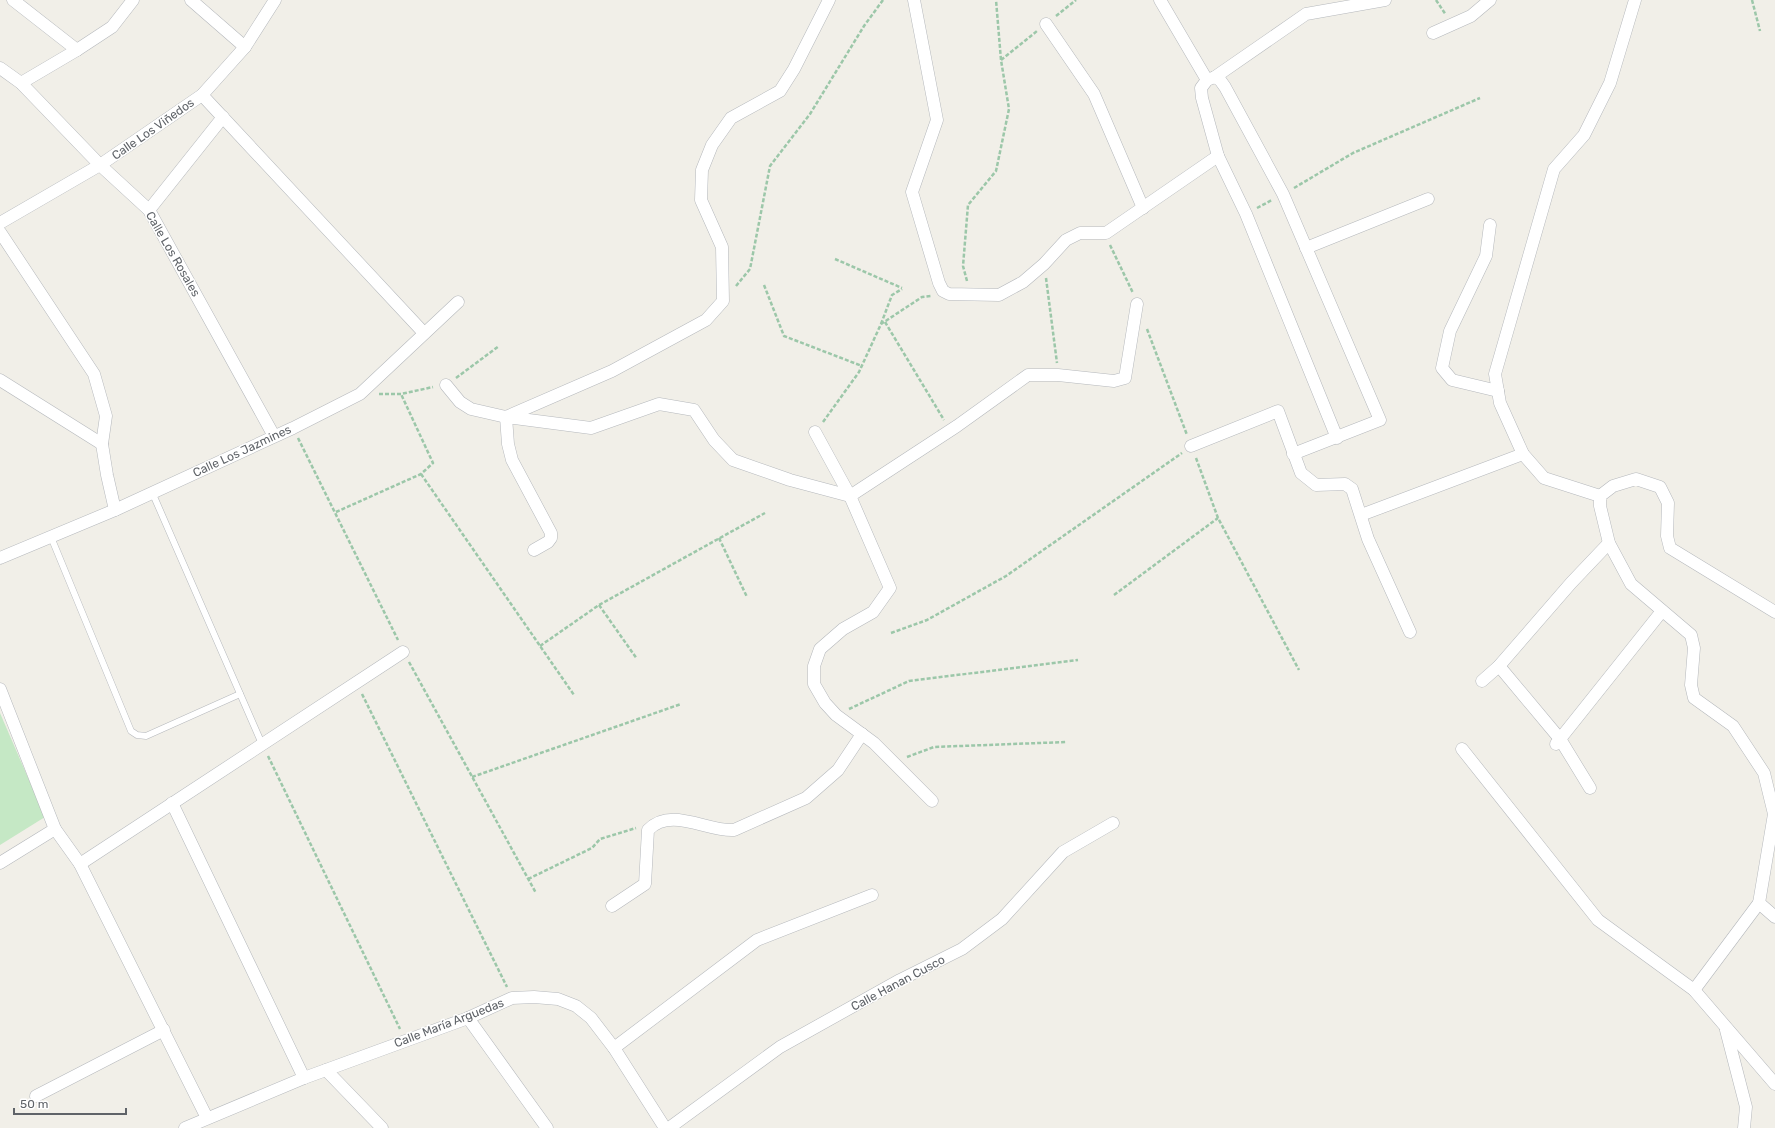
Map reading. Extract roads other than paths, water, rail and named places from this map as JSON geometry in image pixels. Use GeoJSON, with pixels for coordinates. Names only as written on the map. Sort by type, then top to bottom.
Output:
{"type":"FeatureCollection","features":[{"type":"Feature","properties":{"kind":"street"},"geometry":{"type":"LineString","coordinates":[[13,0],[77,50]]}},
{"type":"Feature","properties":{"kind":"street"},"geometry":{"type":"LineString","coordinates":[[21,83],[77,50],[112,27],[133,0]]}},
{"type":"Feature","properties":{"kind":"street"},"geometry":{"type":"LineString","coordinates":[[191,0],[245,47]]}},
{"type":"Feature","properties":{"kind":"street","name":"Calle Los Viñedos"},"geometry":{"type":"LineString","coordinates":[[0,223],[100,164],[202,95],[245,47],[275,0]]}},
{"type":"Feature","properties":{"kind":"street"},"geometry":{"type":"LineString","coordinates":[[506,417],[612,371],[706,320],[723,301],[722,247],[701,200],[702,170],[712,145],[731,118],[780,91],[794,69],[829,0]]}},
{"type":"Feature","properties":{"kind":"street"},"geometry":{"type":"LineString","coordinates":[[914,0],[937,120],[912,192],[939,283],[943,291],[949,294],[999,295],[1023,282],[1044,264],[1066,240],[1080,233],[1106,233],[1218,156]]}},
{"type":"Feature","properties":{"kind":"street"},"geometry":{"type":"LineString","coordinates":[[1160,0],[1211,79]]}},
{"type":"Feature","properties":{"kind":"street"},"geometry":{"type":"LineString","coordinates":[[1337,438],[1246,214],[1218,156],[1201,93],[1201,88],[1211,79],[1306,14],[1385,0]]}},
{"type":"Feature","properties":{"kind":"street"},"geometry":{"type":"LineString","coordinates":[[1433,33],[1471,16],[1490,0]]}},
{"type":"Feature","properties":{"kind":"street"},"geometry":{"type":"LineString","coordinates":[[1600,496],[1544,478],[1523,454],[1500,403],[1495,374],[1554,169],[1584,135],[1610,83],[1635,0]]}},
{"type":"Feature","properties":{"kind":"street"},"geometry":{"type":"LineString","coordinates":[[1046,24],[1094,94],[1143,208]]}},
{"type":"Feature","properties":{"kind":"street","name":"Calle Los Rosales"},"geometry":{"type":"LineString","coordinates":[[0,68],[21,83],[100,164],[149,210],[274,436]]}},
{"type":"Feature","properties":{"kind":"street"},"geometry":{"type":"LineString","coordinates":[[1211,79],[1220,80],[1225,86],[1284,194],[1380,420],[1293,454]]}},
{"type":"Feature","properties":{"kind":"street"},"geometry":{"type":"LineString","coordinates":[[202,95],[424,333]]}},
{"type":"Feature","properties":{"kind":"street"},"geometry":{"type":"LineString","coordinates":[[149,210],[224,118]]}},
{"type":"Feature","properties":{"kind":"street"},"geometry":{"type":"LineString","coordinates":[[1306,248],[1428,199]]}},
{"type":"Feature","properties":{"kind":"street"},"geometry":{"type":"LineString","coordinates":[[1490,224],[1486,256],[1450,331],[1442,368],[1452,380],[1498,391]]}},
{"type":"Feature","properties":{"kind":"street"},"geometry":{"type":"LineString","coordinates":[[0,232],[94,374],[106,416],[102,444],[115,510]]}},
{"type":"Feature","properties":{"kind":"street","name":"Calle Los Jazmines"},"geometry":{"type":"LineString","coordinates":[[0,558],[115,510],[360,394],[458,302]]}},
{"type":"Feature","properties":{"kind":"street"},"geometry":{"type":"LineString","coordinates":[[446,385],[460,402],[471,409],[506,417],[591,428],[659,404],[694,410],[714,440],[733,460],[790,480],[850,496],[951,430],[1028,375],[1058,375],[1114,381],[1125,378],[1138,304]]}},
{"type":"Feature","properties":{"kind":"street"},"geometry":{"type":"LineString","coordinates":[[0,380],[102,444]]}},
{"type":"Feature","properties":{"kind":"street"},"geometry":{"type":"LineString","coordinates":[[1191,446],[1278,411],[1301,473],[1316,485],[1345,484],[1352,488],[1368,539],[1410,632]]}},
{"type":"Feature","properties":{"kind":"street"},"geometry":{"type":"LineString","coordinates":[[506,417],[508,444],[512,460],[551,533],[551,538],[548,542],[534,550]]}},
{"type":"Feature","properties":{"kind":"street"},"geometry":{"type":"LineString","coordinates":[[815,432],[850,496],[890,588],[873,612],[843,629],[820,649],[814,666],[814,684],[825,703],[836,715],[874,742],[932,801]]}},
{"type":"Feature","properties":{"kind":"street"},"geometry":{"type":"LineString","coordinates":[[1361,515],[1523,454]]}},
{"type":"Feature","properties":{"kind":"street"},"geometry":{"type":"LineString","coordinates":[[1600,496],[1613,486],[1636,478],[1660,487],[1668,503],[1667,536],[1670,548],[1775,612]]}},
{"type":"Feature","properties":{"kind":"street"},"geometry":{"type":"LineString","coordinates":[[1600,496],[1600,506],[1609,543],[1631,584],[1691,635],[1694,648],[1691,685],[1694,698],[1733,726],[1764,773],[1774,814],[1759,903],[1694,990]]}},
{"type":"Feature","properties":{"kind":"street"},"geometry":{"type":"LineString","coordinates":[[1482,681],[1499,666],[1571,583],[1609,543]]}},
{"type":"Feature","properties":{"kind":"street"},"geometry":{"type":"LineString","coordinates":[[1558,741],[1662,611]]}},
{"type":"Feature","properties":{"kind":"street"},"geometry":{"type":"LineString","coordinates":[[80,864],[403,652]]}},
{"type":"Feature","properties":{"kind":"street"},"geometry":{"type":"LineString","coordinates":[[1499,666],[1558,741],[1590,788]]}},
{"type":"Feature","properties":{"kind":"street"},"geometry":{"type":"LineString","coordinates":[[0,689],[55,829],[80,864],[207,1118]]}},
{"type":"Feature","properties":{"kind":"street"},"geometry":{"type":"LineString","coordinates":[[612,906],[645,884],[648,830],[654,824],[678,820],[724,831],[734,830],[806,798],[838,770],[862,734]]}},
{"type":"Feature","properties":{"kind":"street"},"geometry":{"type":"LineString","coordinates":[[1462,749],[1598,920],[1694,990],[1775,1084]]}},
{"type":"Feature","properties":{"kind":"street"},"geometry":{"type":"LineString","coordinates":[[172,803],[304,1078]]}},
{"type":"Feature","properties":{"kind":"street","name":"Calle Hanan Cusco"},"geometry":{"type":"LineString","coordinates":[[669,1128],[780,1047],[900,980],[962,948],[1002,919],[1064,852],[1114,823]]}},
{"type":"Feature","properties":{"kind":"street"},"geometry":{"type":"LineString","coordinates":[[0,863],[55,829]]}},
{"type":"Feature","properties":{"kind":"street"},"geometry":{"type":"LineString","coordinates":[[614,1048],[757,940],[872,895]]}},
{"type":"Feature","properties":{"kind":"street"},"geometry":{"type":"LineString","coordinates":[[1759,903],[1775,917]]}},
{"type":"Feature","properties":{"kind":"street","name":"Calle María Arguedas"},"geometry":{"type":"LineString","coordinates":[[185,1128],[304,1078],[468,1018],[512,998],[534,996],[558,999],[576,1006],[591,1018],[614,1048],[665,1128]]}},
{"type":"Feature","properties":{"kind":"street"},"geometry":{"type":"LineString","coordinates":[[468,1018],[546,1128]]}},
{"type":"Feature","properties":{"kind":"street"},"geometry":{"type":"LineString","coordinates":[[1726,1026],[1746,1107],[1744,1128]]}},
{"type":"Feature","properties":{"kind":"street"},"geometry":{"type":"LineString","coordinates":[[36,1096],[164,1030]]}},
{"type":"Feature","properties":{"kind":"street"},"geometry":{"type":"LineString","coordinates":[[326,1070],[382,1128]]}},
{"type":"Feature","properties":{"kind":"lane"},"geometry":{"type":"LineString","coordinates":[[152,492],[262,744]]}},
{"type":"Feature","properties":{"kind":"lane"},"geometry":{"type":"LineString","coordinates":[[51,536],[131,731],[137,735],[146,736],[240,694]]}}]}
